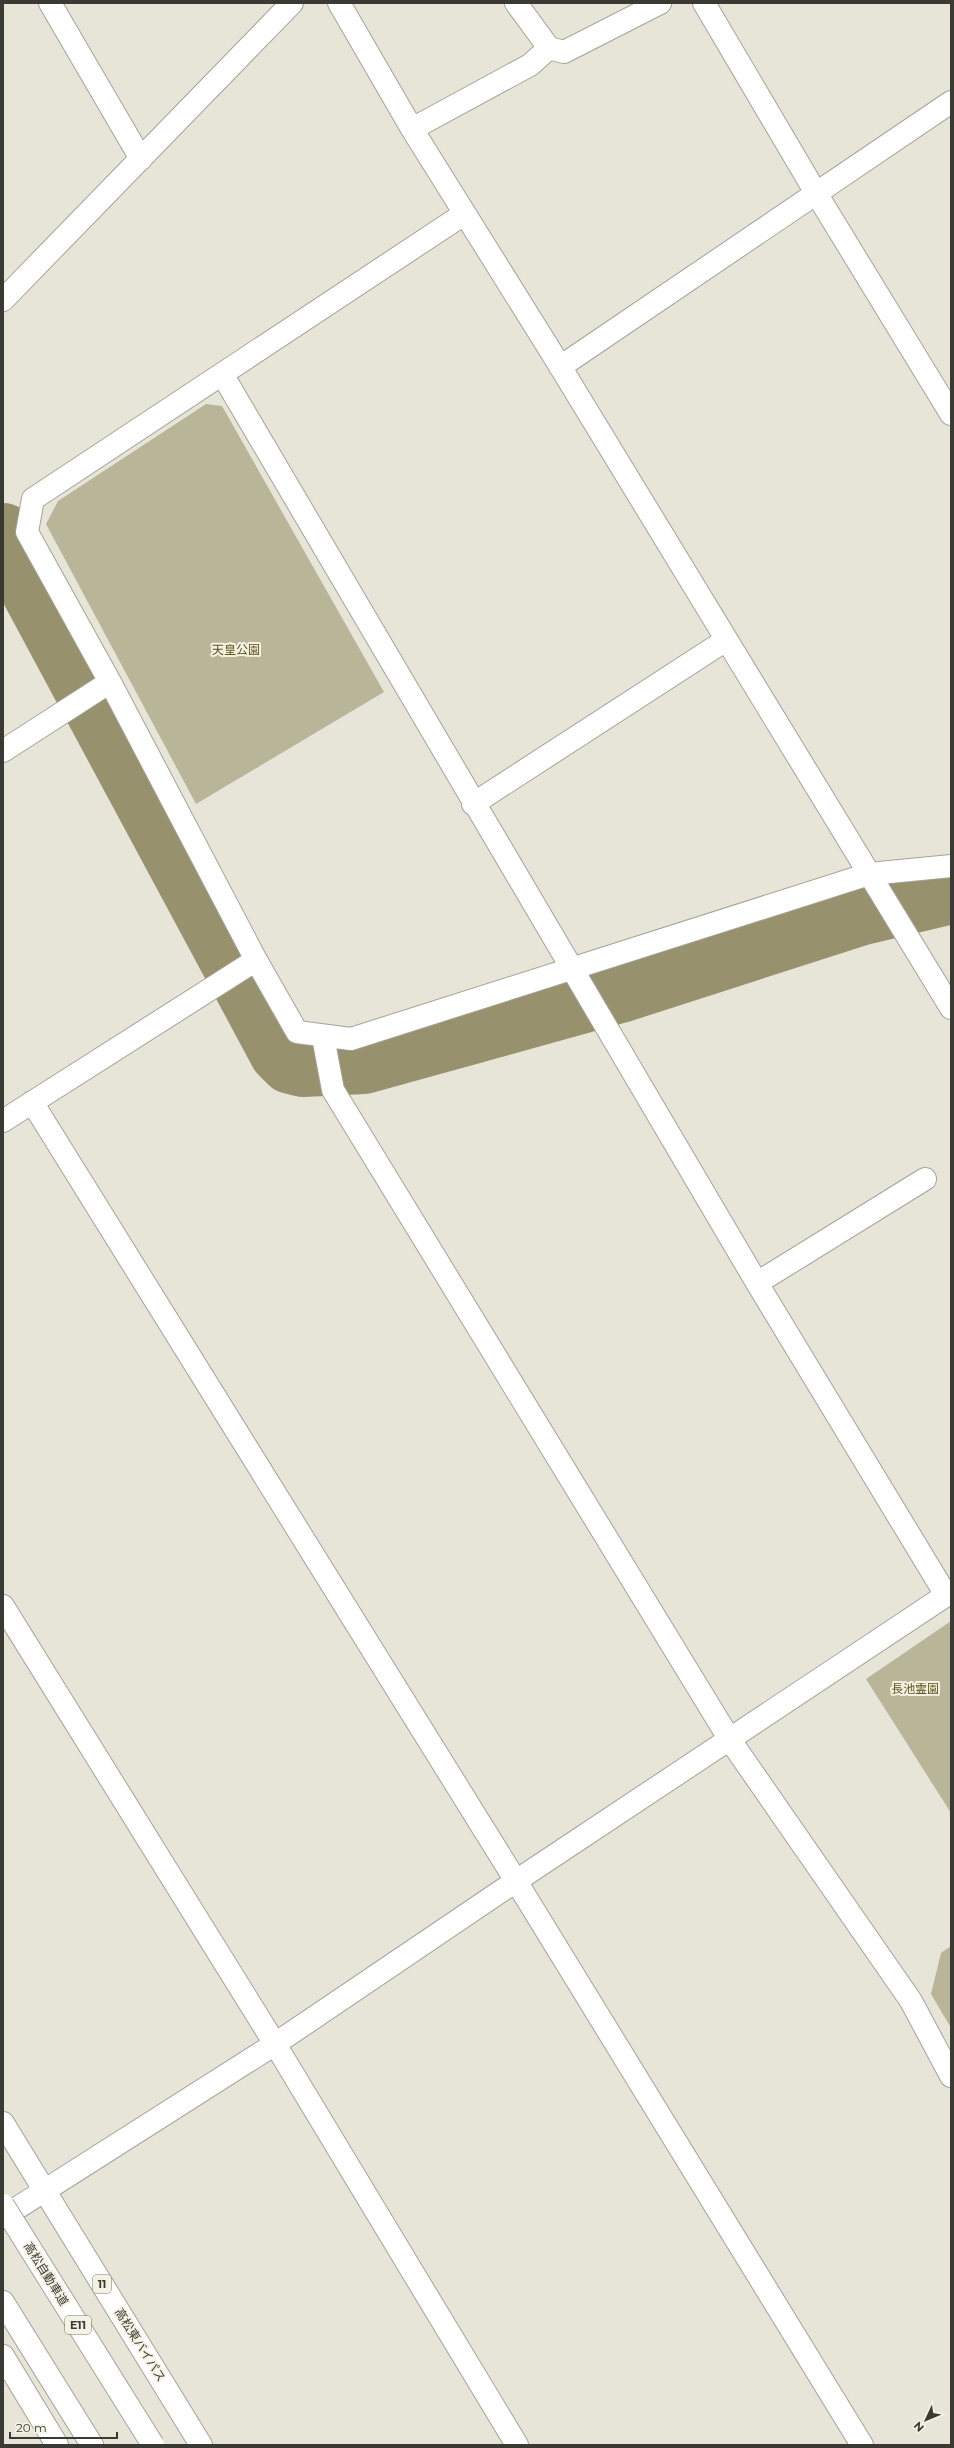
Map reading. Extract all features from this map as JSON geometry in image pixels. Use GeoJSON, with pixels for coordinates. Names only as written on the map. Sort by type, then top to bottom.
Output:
{"type":"FeatureCollection","features":[{"type":"Feature","properties":{"kind":"main road"},"geometry":{"type":"LineString","coordinates":[[50,3],[141,159]]}},
{"type":"Feature","properties":{"kind":"main road"},"geometry":{"type":"LineString","coordinates":[[3,300],[292,3]]}},
{"type":"Feature","properties":{"kind":"main road"},"geometry":{"type":"LineString","coordinates":[[339,3],[412,129],[560,367],[951,1008]]}},
{"type":"Feature","properties":{"kind":"main road"},"geometry":{"type":"LineString","coordinates":[[516,3],[549,48],[564,52],[660,3]]}},
{"type":"Feature","properties":{"kind":"main road"},"geometry":{"type":"LineString","coordinates":[[704,3],[816,193],[951,414]]}},
{"type":"Feature","properties":{"kind":"main road"},"geometry":{"type":"LineString","coordinates":[[412,129],[530,64],[549,48]]}},
{"type":"Feature","properties":{"kind":"main road"},"geometry":{"type":"LineString","coordinates":[[560,367],[951,102]]}},
{"type":"Feature","properties":{"kind":"main road"},"geometry":{"type":"LineString","coordinates":[[464,214],[33,499],[28,532],[104,686],[250,963],[297,1032],[324,1044],[351,1039],[869,874],[951,866]]}},
{"type":"Feature","properties":{"kind":"main road"},"geometry":{"type":"LineString","coordinates":[[3,2217],[275,2044],[516,1881],[949,1594],[757,1283],[473,804],[222,374]]}},
{"type":"Feature","properties":{"kind":"main road"},"geometry":{"type":"LineString","coordinates":[[473,804],[726,640]]}},
{"type":"Feature","properties":{"kind":"main road"},"geometry":{"type":"LineString","coordinates":[[3,751],[104,686]]}},
{"type":"Feature","properties":{"kind":"main road"},"geometry":{"type":"LineString","coordinates":[[3,1121],[250,963]]}},
{"type":"Feature","properties":{"kind":"main road"},"geometry":{"type":"LineString","coordinates":[[324,1044],[333,1090],[730,1740],[911,2001],[951,2076]]}},
{"type":"Feature","properties":{"kind":"main road"},"geometry":{"type":"LineString","coordinates":[[32,1102],[516,1881],[862,2445]]}},
{"type":"Feature","properties":{"kind":"main road"},"geometry":{"type":"LineString","coordinates":[[757,1283],[925,1179]]}},
{"type":"Feature","properties":{"kind":"main road"},"geometry":{"type":"LineString","coordinates":[[3,1606],[275,2044],[517,2445]]}},
{"type":"Feature","properties":{"kind":"main road","name":"高松東バイパス"},"geometry":{"type":"LineString","coordinates":[[3,2123],[201,2445]]}},
{"type":"Feature","properties":{"kind":"main road","name":"高松自動車道"},"geometry":{"type":"LineString","coordinates":[[3,2205],[153,2445]]}},
{"type":"Feature","properties":{"kind":"main road"},"geometry":{"type":"LineString","coordinates":[[3,2302],[92,2445]]}},
{"type":"Feature","properties":{"kind":"main road"},"geometry":{"type":"LineString","coordinates":[[3,2356],[9,2380],[57,2445]]}},
{"type":"Feature","properties":{"kind":"green space","name":"天皇公園"},"geometry":{"type":"Polygon","coordinates":[[[206,404],[222,406],[384,692],[196,804],[46,524],[58,501],[206,404]]]}},
{"type":"Feature","properties":{"kind":"green space","name":"長池霊園"},"geometry":{"type":"Polygon","coordinates":[[[951,1621],[951,1813],[866,1679],[951,1621]]]}},
{"type":"Feature","properties":{"kind":"green space"},"geometry":{"type":"Polygon","coordinates":[[[951,1946],[951,2028],[931,1994],[941,1953],[951,1946]]]}},
{"type":"Feature","properties":{"kind":"waterway"},"geometry":{"type":"LineString","coordinates":[[3,535],[281,1052],[291,1062],[303,1065],[364,1062],[620,991],[859,914],[951,892]]}}]}
